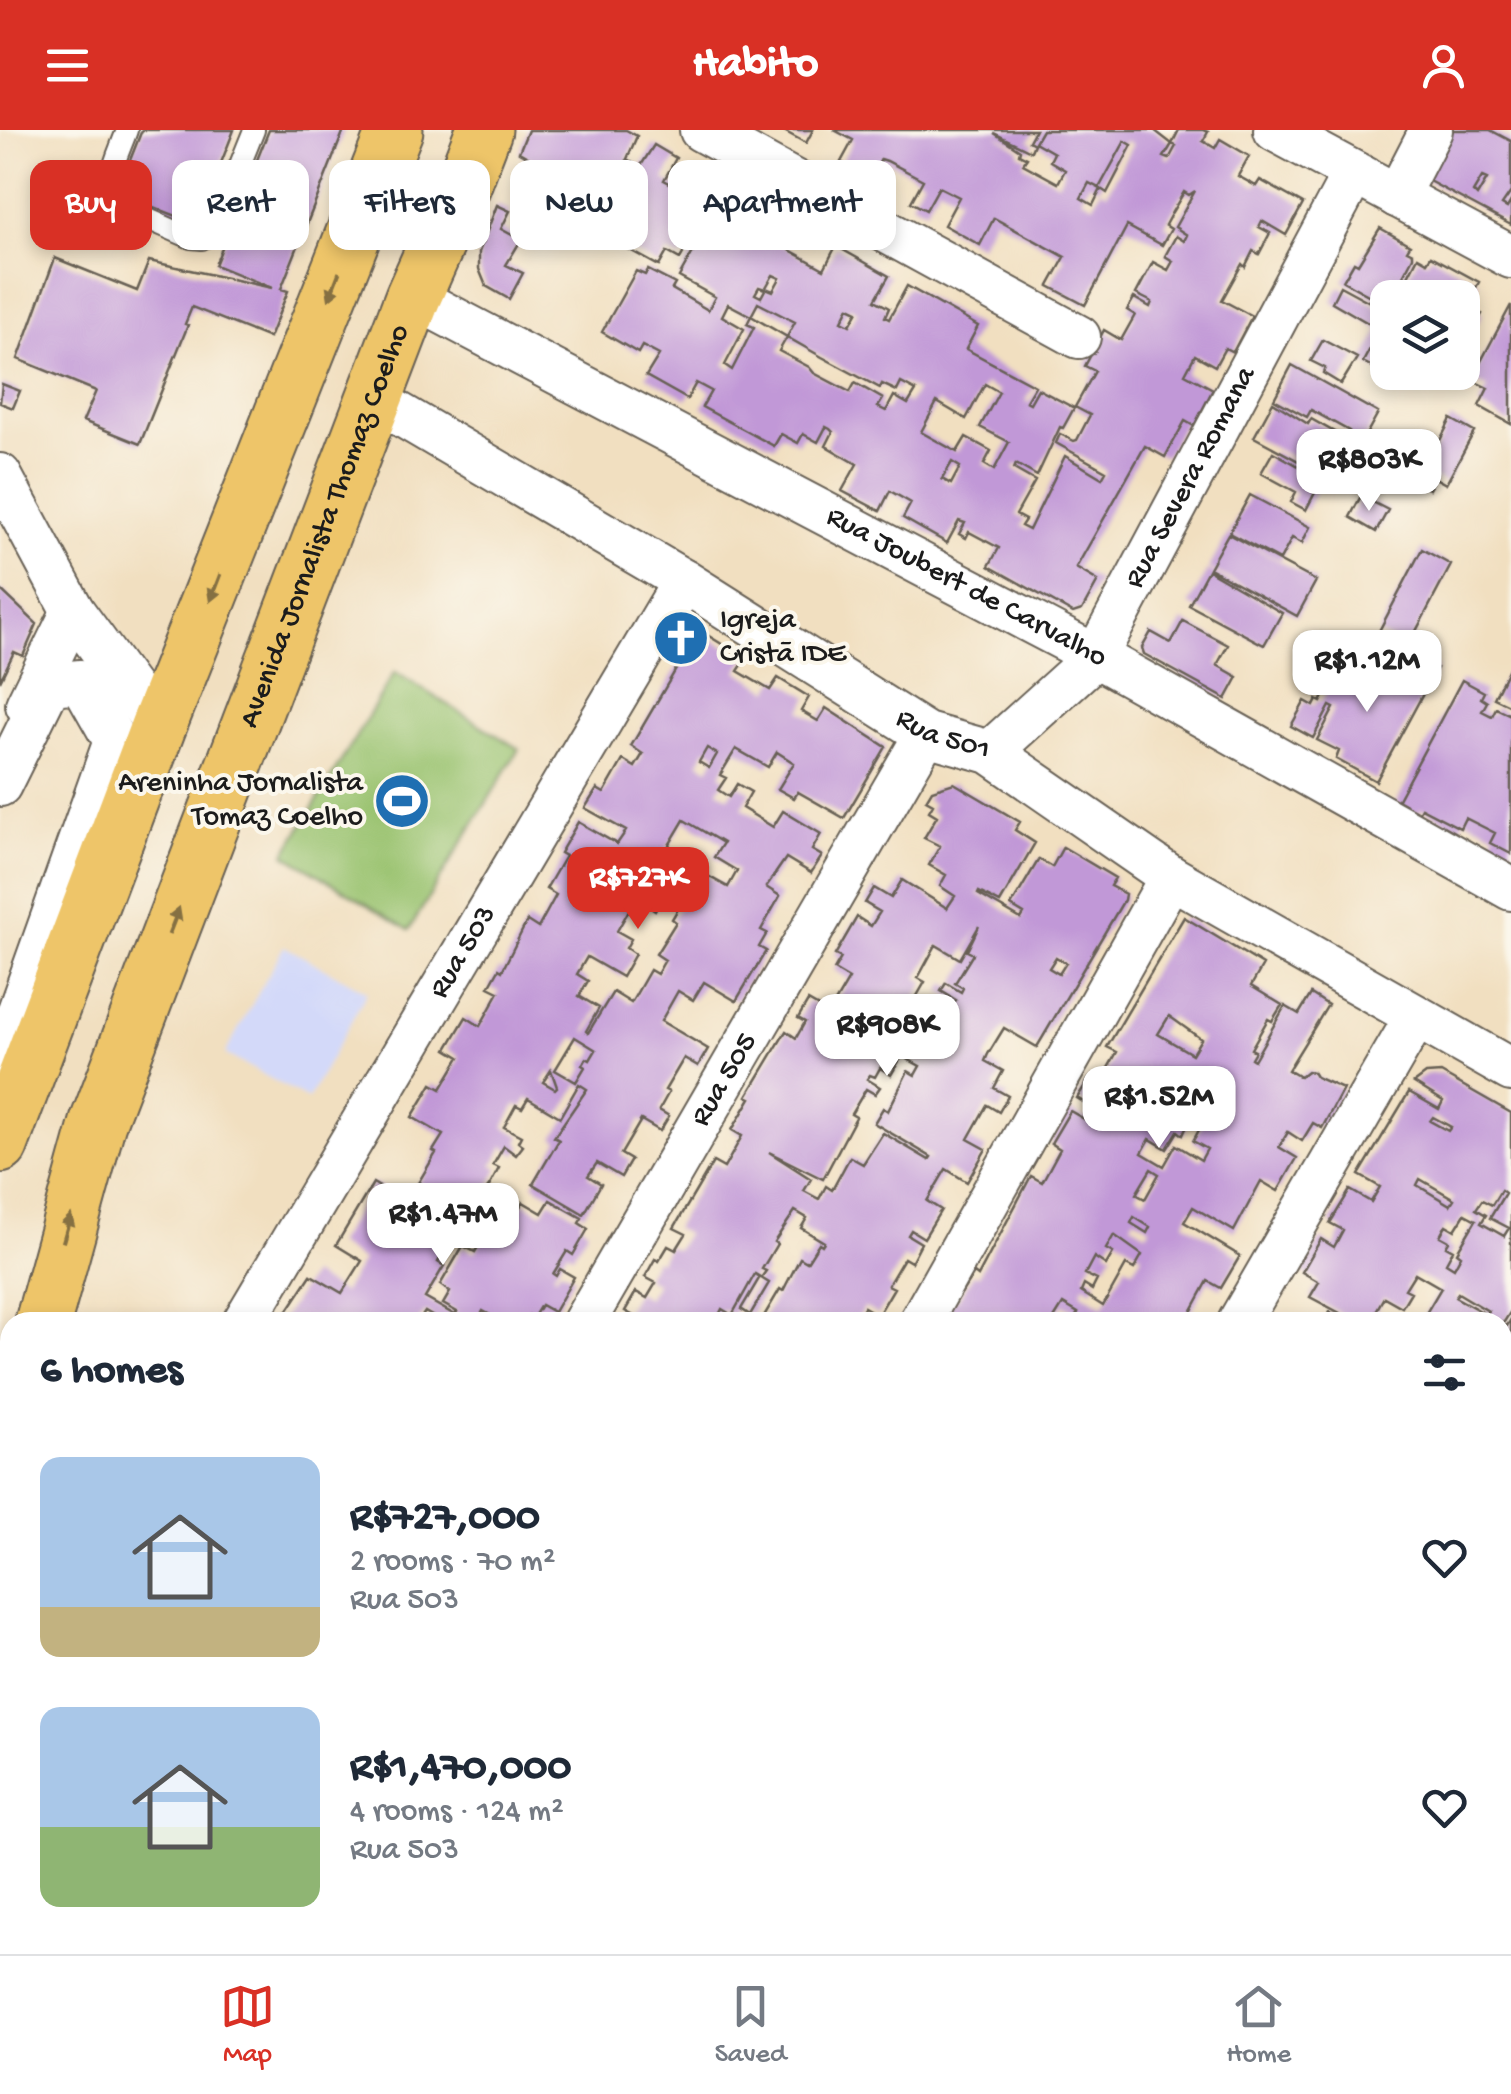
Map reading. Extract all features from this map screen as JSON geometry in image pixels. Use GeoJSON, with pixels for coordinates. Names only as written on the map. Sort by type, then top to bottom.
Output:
{"type":"FeatureCollection","features":[{"type":"Feature","properties":{"kind":"main road","name":"Avenida Jornalista Thomaz Coelho"},"geometry":{"type":"LineString","coordinates":[[473,160],[484,130]]}},
{"type":"Feature","properties":{"kind":"main road"},"geometry":{"type":"LineString","coordinates":[[0,1145],[158,727],[391,141],[422,160]]}},
{"type":"Feature","properties":{"kind":"main road","name":"Avenida Jornalista Thomaz Coelho"},"geometry":{"type":"LineString","coordinates":[[46,1312],[98,1122],[434,250]]}},
{"type":"Feature","properties":{"kind":"street"},"geometry":{"type":"LineString","coordinates":[[702,130],[1079,337]]}},
{"type":"Feature","properties":{"kind":"street"},"geometry":{"type":"LineString","coordinates":[[1275,130],[1511,256]]}},
{"type":"Feature","properties":{"kind":"street"},"geometry":{"type":"LineString","coordinates":[[1398,196],[1431,130]]}},
{"type":"Feature","properties":{"kind":"street","name":"Rua Severa Romana"},"geometry":{"type":"LineString","coordinates":[[990,752],[1096,656],[1354,174]]}},
{"type":"Feature","properties":{"kind":"street","name":"Rua Joubert de Carvalho"},"geometry":{"type":"LineString","coordinates":[[413,297],[1096,656],[1511,889]]}},
{"type":"Feature","properties":{"kind":"street","name":"Rua 501"},"geometry":{"type":"LineString","coordinates":[[374,399],[684,581],[926,734],[990,752],[1171,877],[1511,1070]]}},
{"type":"Feature","properties":{"kind":"street"},"geometry":{"type":"LineString","coordinates":[[0,475],[73,611],[158,727]]}},
{"type":"Feature","properties":{"kind":"street","name":"Rua 503"},"geometry":{"type":"LineString","coordinates":[[250,1312],[684,581]]}},
{"type":"Feature","properties":{"kind":"street"},"geometry":{"type":"LineString","coordinates":[[0,759],[73,611]]}},
{"type":"Feature","properties":{"kind":"street"},"geometry":{"type":"LineString","coordinates":[[0,784],[50,684],[81,681],[115,741],[0,1064]]}},
{"type":"Feature","properties":{"kind":"street","name":"Rua 505"},"geometry":{"type":"LineString","coordinates":[[590,1312],[926,734]]}},
{"type":"Feature","properties":{"kind":"street"},"geometry":{"type":"LineString","coordinates":[[926,1312],[1171,877]]}},
{"type":"Feature","properties":{"kind":"street"},"geometry":{"type":"LineString","coordinates":[[1245,1312],[1416,1017]]}},
{"type":"Feature","properties":{"kind":"lane"},"geometry":{"type":"LineString","coordinates":[[128,130],[110,179],[109,191],[116,205],[191,238],[202,239],[213,232],[254,130]]}},
{"type":"Feature","properties":{"kind":"shaded area"},"geometry":{"type":"Polygon","coordinates":[[[284,946],[367,992],[308,1099],[225,1054],[284,946]]]}},
{"type":"Feature","properties":{"kind":"green space","name":"Areninha Jornalista Tomaz Coelho"},"geometry":{"type":"Polygon","coordinates":[[[395,672],[519,749],[409,930],[285,854],[395,672]]]}},
{"type":"Feature","properties":{"kind":"building"},"geometry":{"type":"Polygon","coordinates":[[[142,130],[234,130],[222,160],[172,160],[172,214],[152,207],[152,160],[130,160],[142,130]]]}},
{"type":"Feature","properties":{"kind":"building"},"geometry":{"type":"Polygon","coordinates":[[[269,130],[344,130],[309,218],[309,160],[257,160],[269,130]]]}},
{"type":"Feature","properties":{"kind":"building"},"geometry":{"type":"Polygon","coordinates":[[[528,130],[626,130],[637,136],[629,160],[533,160],[519,152],[528,130]]]}},
{"type":"Feature","properties":{"kind":"building"},"geometry":{"type":"Polygon","coordinates":[[[782,130],[813,130],[806,143],[782,130]]]}},
{"type":"Feature","properties":{"kind":"building"},"geometry":{"type":"Polygon","coordinates":[[[834,130],[1035,130],[1029,141],[1034,144],[1031,151],[994,133],[1020,150],[1019,154],[1027,158],[1023,164],[1058,183],[1065,170],[1050,161],[1054,153],[1035,142],[1042,130],[1154,130],[1172,144],[1179,130],[1203,130],[1208,132],[1203,141],[1215,148],[1220,139],[1249,156],[1238,176],[1256,186],[1260,180],[1303,204],[1286,235],[1262,221],[1259,227],[1270,233],[1259,254],[1253,251],[1245,267],[1242,264],[1222,300],[1252,316],[1233,352],[1225,348],[1215,366],[1195,355],[1185,374],[1213,389],[1194,426],[1185,421],[1165,457],[1145,446],[1076,568],[1098,581],[1082,610],[1073,613],[989,566],[999,548],[969,532],[966,538],[959,534],[965,523],[959,521],[947,543],[903,518],[911,503],[890,491],[880,511],[842,491],[857,464],[826,446],[833,432],[830,429],[826,427],[818,442],[803,434],[798,443],[781,434],[774,446],[702,407],[711,391],[696,383],[687,399],[646,376],[659,355],[642,346],[638,353],[602,332],[636,271],[645,275],[648,270],[675,284],[672,289],[708,310],[715,297],[679,277],[694,250],[790,250],[824,269],[834,250],[843,250],[889,276],[875,300],[889,308],[885,317],[889,319],[907,286],[978,326],[966,349],[1035,386],[1026,401],[1030,403],[1038,389],[1074,408],[1063,428],[1060,427],[1037,476],[1016,464],[1014,469],[1035,481],[1016,515],[1025,520],[1021,526],[1029,530],[1065,456],[1102,478],[1106,471],[1056,443],[1060,434],[1077,440],[1090,415],[1075,407],[1095,371],[1085,366],[1104,330],[1121,340],[1135,315],[1127,310],[1134,298],[1150,307],[1152,302],[1136,294],[1153,262],[1168,270],[1173,261],[1165,256],[1176,236],[1184,241],[1187,235],[1175,227],[1195,191],[1189,195],[1184,192],[1165,225],[1171,229],[1162,245],[1127,226],[1085,305],[1049,286],[1065,257],[994,218],[980,245],[944,225],[959,197],[939,187],[926,210],[911,202],[923,180],[896,166],[896,160],[842,160],[853,140],[834,130]],[[1125,141],[1099,188],[1089,183],[1081,198],[1093,205],[1101,189],[1107,193],[1132,145],[1125,141]],[[1172,144],[1164,157],[1169,159],[1176,146],[1172,144]],[[773,275],[765,289],[759,287],[755,294],[761,297],[766,288],[773,291],[780,278],[773,275]],[[758,303],[751,316],[787,337],[795,322],[758,303]],[[728,304],[722,316],[744,329],[725,365],[732,370],[754,327],[747,324],[751,316],[728,304]],[[849,307],[842,321],[850,325],[858,311],[849,307]],[[787,337],[779,351],[850,392],[855,383],[883,399],[878,407],[886,411],[894,396],[908,404],[916,391],[901,383],[897,391],[882,384],[880,388],[787,337]],[[985,384],[966,419],[937,402],[921,432],[957,452],[966,437],[991,451],[984,464],[994,470],[1009,442],[980,427],[999,392],[985,384]],[[952,462],[942,479],[951,484],[960,467],[952,462]]]}},
{"type":"Feature","properties":{"kind":"building"},"geometry":{"type":"Polygon","coordinates":[[[1436,130],[1490,130],[1511,141],[1511,192],[1502,205],[1507,208],[1511,201],[1511,225],[1414,173],[1436,130]],[[1482,177],[1473,192],[1477,196],[1487,179],[1482,177]]]}},
{"type":"Feature","properties":{"kind":"building"},"geometry":{"type":"Polygon","coordinates":[[[654,145],[676,158],[668,160],[664,180],[668,182],[668,250],[685,250],[680,259],[667,252],[659,266],[630,250],[648,250],[648,160],[644,160],[654,145]]]}},
{"type":"Feature","properties":{"kind":"building"},"geometry":{"type":"Polygon","coordinates":[[[497,205],[510,211],[501,229],[510,234],[510,250],[515,250],[506,265],[523,273],[509,299],[486,286],[479,269],[480,250],[490,250],[490,223],[497,205]]]}},
{"type":"Feature","properties":{"kind":"building"},"geometry":{"type":"Polygon","coordinates":[[[1380,228],[1410,245],[1407,250],[1413,253],[1401,280],[1370,280],[1370,296],[1343,281],[1354,262],[1358,264],[1380,228]]]}},
{"type":"Feature","properties":{"kind":"building"},"geometry":{"type":"Polygon","coordinates":[[[221,250],[296,250],[281,289],[288,291],[269,338],[192,307],[140,444],[83,421],[96,391],[18,359],[55,258],[137,291],[149,261],[272,288],[215,265],[221,250]]]}},
{"type":"Feature","properties":{"kind":"building"},"geometry":{"type":"Polygon","coordinates":[[[1431,256],[1475,280],[1406,280],[1418,257],[1427,262],[1431,256]]]}},
{"type":"Feature","properties":{"kind":"building"},"geometry":{"type":"Polygon","coordinates":[[[1340,286],[1370,302],[1370,324],[1332,302],[1340,286]]]}},
{"type":"Feature","properties":{"kind":"building"},"geometry":{"type":"Polygon","coordinates":[[[1511,305],[1511,424],[1479,406],[1488,388],[1480,384],[1480,363],[1511,305]]]}},
{"type":"Feature","properties":{"kind":"building"},"geometry":{"type":"Polygon","coordinates":[[[1323,340],[1357,358],[1341,384],[1311,361],[1323,340]]]}},
{"type":"Feature","properties":{"kind":"building"},"geometry":{"type":"Polygon","coordinates":[[[1292,365],[1378,413],[1339,483],[1254,437],[1273,402],[1308,424],[1311,419],[1345,438],[1349,431],[1311,410],[1307,417],[1274,399],[1292,365]]]}},
{"type":"Feature","properties":{"kind":"building"},"geometry":{"type":"Polygon","coordinates":[[[2,384],[20,391],[13,408],[0,403],[2,384]]]}},
{"type":"Feature","properties":{"kind":"building"},"geometry":{"type":"Polygon","coordinates":[[[1451,419],[1474,432],[1446,484],[1435,478],[1429,489],[1418,483],[1451,419]]]}},
{"type":"Feature","properties":{"kind":"building"},"geometry":{"type":"Polygon","coordinates":[[[1273,452],[1322,479],[1306,510],[1291,502],[1296,492],[1261,473],[1273,452]]]}},
{"type":"Feature","properties":{"kind":"building"},"geometry":{"type":"Polygon","coordinates":[[[1250,495],[1310,527],[1302,543],[1292,538],[1280,560],[1229,533],[1250,495]]]}},
{"type":"Feature","properties":{"kind":"building"},"geometry":{"type":"Polygon","coordinates":[[[1361,496],[1388,510],[1376,532],[1350,517],[1361,496]]]}},
{"type":"Feature","properties":{"kind":"building"},"geometry":{"type":"Polygon","coordinates":[[[1228,534],[1316,581],[1297,616],[1209,568],[1228,534]]]}},
{"type":"Feature","properties":{"kind":"building"},"geometry":{"type":"Polygon","coordinates":[[[1422,549],[1451,565],[1407,648],[1378,633],[1422,549]]]}},
{"type":"Feature","properties":{"kind":"building"},"geometry":{"type":"Polygon","coordinates":[[[1208,570],[1282,613],[1264,645],[1189,605],[1208,570]]]}},
{"type":"Feature","properties":{"kind":"building"},"geometry":{"type":"Polygon","coordinates":[[[0,589],[37,624],[23,656],[14,652],[0,681],[0,589]]]}},
{"type":"Feature","properties":{"kind":"building"},"geometry":{"type":"Polygon","coordinates":[[[1183,621],[1228,645],[1217,665],[1238,677],[1226,699],[1144,654],[1142,648],[1151,632],[1171,643],[1183,621]]]}},
{"type":"Feature","properties":{"kind":"building"},"geometry":{"type":"Polygon","coordinates":[[[699,630],[746,659],[738,671],[770,690],[778,678],[809,697],[801,711],[818,721],[826,708],[886,747],[844,818],[798,792],[794,798],[778,789],[794,763],[777,752],[768,767],[736,749],[720,775],[726,778],[718,790],[729,797],[737,784],[751,792],[742,808],[773,827],[783,811],[821,834],[812,850],[822,856],[811,873],[786,858],[766,887],[780,896],[761,930],[767,933],[759,947],[766,951],[736,1001],[704,982],[693,1000],[678,991],[661,1021],[708,1049],[698,1066],[684,1058],[665,1090],[669,1092],[659,1110],[669,1116],[660,1131],[641,1120],[621,1154],[631,1160],[621,1177],[597,1163],[588,1176],[601,1184],[584,1214],[533,1184],[559,1140],[554,1137],[587,1089],[579,1084],[560,1117],[528,1098],[522,1108],[516,1105],[504,1127],[521,1136],[518,1142],[523,1146],[516,1155],[504,1146],[493,1165],[499,1168],[490,1185],[480,1199],[472,1195],[454,1227],[408,1200],[443,1135],[412,1117],[432,1084],[441,1089],[460,1057],[447,1049],[466,1017],[480,1026],[499,992],[489,987],[499,969],[502,971],[527,921],[538,928],[556,895],[546,889],[578,822],[617,844],[626,831],[585,808],[597,789],[604,793],[623,760],[635,767],[643,754],[631,746],[699,630]],[[707,748],[699,762],[709,768],[717,754],[707,748]],[[684,820],[656,867],[665,873],[657,887],[665,892],[655,910],[636,898],[617,931],[631,939],[626,948],[635,954],[622,977],[587,957],[577,974],[588,981],[579,996],[599,1008],[588,1033],[613,992],[631,1003],[650,970],[657,974],[665,960],[656,954],[676,922],[672,919],[681,904],[682,896],[676,892],[693,868],[728,887],[737,871],[714,857],[723,843],[684,820]],[[575,1037],[555,1070],[576,1082],[586,1058],[590,1060],[596,1050],[575,1037]],[[551,1070],[543,1082],[555,1089],[557,1087],[551,1070]]]}},
{"type":"Feature","properties":{"kind":"building"},"geometry":{"type":"Polygon","coordinates":[[[1416,658],[1437,668],[1376,781],[1336,759],[1339,751],[1317,740],[1334,708],[1330,706],[1313,738],[1291,726],[1305,701],[1314,706],[1317,700],[1321,702],[1340,667],[1372,691],[1390,659],[1410,669],[1416,658]]]}},
{"type":"Feature","properties":{"kind":"building"},"geometry":{"type":"Polygon","coordinates":[[[1511,664],[1511,706],[1494,698],[1511,664]]]}},
{"type":"Feature","properties":{"kind":"building"},"geometry":{"type":"Polygon","coordinates":[[[1462,680],[1484,692],[1481,698],[1487,702],[1482,711],[1492,716],[1496,708],[1511,715],[1511,854],[1490,843],[1495,833],[1465,818],[1460,828],[1421,808],[1417,815],[1396,803],[1462,680]]]}},
{"type":"Feature","properties":{"kind":"building"},"geometry":{"type":"Polygon","coordinates":[[[954,783],[1020,822],[1015,830],[1035,843],[1000,903],[978,894],[1021,919],[1024,914],[1011,906],[1039,859],[1052,867],[1063,847],[1115,878],[1110,886],[1125,894],[1037,1047],[1004,1028],[988,1054],[985,1061],[1003,1071],[994,1088],[1008,1096],[999,1112],[987,1105],[968,1139],[986,1149],[967,1182],[946,1169],[927,1201],[941,1210],[924,1238],[911,1230],[908,1235],[921,1243],[911,1262],[904,1258],[888,1285],[894,1288],[880,1312],[864,1307],[861,1312],[766,1312],[780,1289],[783,1291],[800,1258],[807,1262],[819,1243],[824,1242],[801,1228],[807,1218],[795,1211],[762,1269],[766,1271],[761,1278],[769,1283],[752,1312],[741,1309],[760,1277],[755,1274],[734,1312],[625,1311],[636,1292],[647,1298],[656,1283],[645,1277],[655,1259],[659,1261],[668,1246],[676,1250],[686,1234],[674,1228],[713,1162],[724,1168],[742,1136],[732,1130],[751,1098],[747,1096],[786,1031],[796,1038],[805,1022],[798,1018],[808,1001],[829,1013],[849,979],[834,970],[841,958],[835,955],[857,917],[871,926],[880,912],[865,903],[874,888],[891,898],[902,880],[947,908],[955,896],[940,886],[946,875],[929,865],[940,846],[924,838],[937,816],[929,811],[933,804],[926,800],[932,790],[954,783]],[[979,926],[960,959],[936,945],[918,978],[925,982],[913,1003],[929,1012],[922,1023],[934,1030],[956,1000],[941,991],[946,983],[961,992],[963,988],[955,983],[973,954],[967,951],[979,926]],[[1056,957],[1049,968],[1059,974],[1066,963],[1056,957]],[[899,1020],[894,1039],[918,1049],[924,1038],[899,1020]],[[902,1056],[891,1075],[880,1068],[875,1077],[870,1075],[867,1079],[880,1087],[875,1094],[866,1089],[851,1114],[856,1117],[823,1179],[769,1152],[811,1179],[804,1191],[819,1199],[826,1186],[832,1190],[850,1157],[863,1164],[883,1133],[929,1160],[931,1157],[874,1123],[883,1108],[888,1111],[908,1071],[915,1075],[920,1066],[902,1056]]]}},
{"type":"Feature","properties":{"kind":"building"},"geometry":{"type":"Polygon","coordinates":[[[1184,917],[1263,965],[1251,986],[1282,1005],[1272,1021],[1268,1019],[1251,1049],[1255,1051],[1251,1058],[1254,1060],[1285,1006],[1299,1014],[1311,994],[1328,1005],[1288,1070],[1300,1077],[1307,1071],[1313,1072],[1343,1089],[1322,1128],[1313,1123],[1302,1141],[1288,1132],[1279,1147],[1297,1158],[1278,1191],[1261,1181],[1234,1231],[1193,1207],[1184,1222],[1240,1256],[1221,1288],[1208,1281],[1191,1312],[1076,1312],[1063,1304],[1058,1312],[947,1312],[974,1273],[978,1276],[1031,1176],[1042,1182],[1060,1149],[1051,1143],[1070,1111],[1086,1120],[1093,1108],[1077,1098],[1089,1079],[1098,1084],[1117,1052],[1107,1047],[1184,917]],[[1169,1016],[1158,1034],[1192,1054],[1201,1039],[1169,1016]],[[1201,1102],[1183,1135],[1178,1131],[1167,1149],[1150,1139],[1142,1153],[1164,1166],[1176,1145],[1201,1160],[1207,1149],[1193,1141],[1211,1108],[1201,1102]],[[1151,1169],[1136,1194],[1145,1199],[1159,1174],[1151,1169]],[[1134,1217],[1131,1223],[1147,1233],[1150,1227],[1134,1217]],[[1114,1235],[1106,1249],[1113,1253],[1106,1265],[1094,1257],[1085,1274],[1097,1280],[1092,1290],[1084,1285],[1081,1292],[1103,1306],[1126,1265],[1134,1269],[1142,1255],[1114,1235]]]}},
{"type":"Feature","properties":{"kind":"building"},"geometry":{"type":"Polygon","coordinates":[[[1441,1073],[1511,1113],[1510,1312],[1487,1312],[1458,1293],[1455,1297],[1482,1312],[1427,1312],[1441,1288],[1415,1273],[1405,1289],[1411,1292],[1402,1307],[1384,1297],[1378,1312],[1338,1312],[1310,1297],[1319,1282],[1302,1272],[1321,1239],[1334,1247],[1343,1230],[1330,1223],[1350,1190],[1371,1202],[1380,1187],[1359,1175],[1409,1092],[1439,1109],[1443,1101],[1414,1083],[1426,1074],[1441,1073]],[[1433,1117],[1430,1121],[1448,1131],[1451,1127],[1433,1117]],[[1420,1179],[1417,1185],[1450,1205],[1454,1199],[1420,1179]],[[1501,1190],[1492,1205],[1482,1200],[1476,1209],[1486,1215],[1481,1223],[1504,1236],[1509,1228],[1490,1218],[1505,1193],[1501,1190]],[[1465,1214],[1455,1230],[1446,1225],[1440,1236],[1449,1241],[1446,1246],[1453,1250],[1446,1263],[1454,1268],[1461,1255],[1457,1252],[1476,1220],[1465,1214]]]}},
{"type":"Feature","properties":{"kind":"building"},"geometry":{"type":"Polygon","coordinates":[[[373,1183],[444,1225],[436,1239],[447,1246],[438,1262],[444,1266],[425,1298],[450,1312],[287,1312],[311,1275],[342,1293],[362,1261],[336,1245],[373,1183]]]}},
{"type":"Feature","properties":{"kind":"building"},"geometry":{"type":"Polygon","coordinates":[[[550,1200],[582,1218],[579,1223],[588,1229],[573,1255],[567,1251],[553,1274],[556,1276],[560,1269],[574,1277],[554,1312],[541,1305],[537,1312],[457,1312],[443,1304],[450,1292],[440,1285],[463,1246],[475,1252],[485,1235],[497,1242],[523,1202],[542,1213],[550,1200]]]}},
{"type":"Feature","properties":{"kind":"place","name":"Igreja Cristã IDE"},"geometry":{"type":"Point","coordinates":[681,638]}},
{"type":"Feature","properties":{"kind":"place","name":"Areninha Jornalista Tomaz Coelho"},"geometry":{"type":"Point","coordinates":[402,801]}}]}
